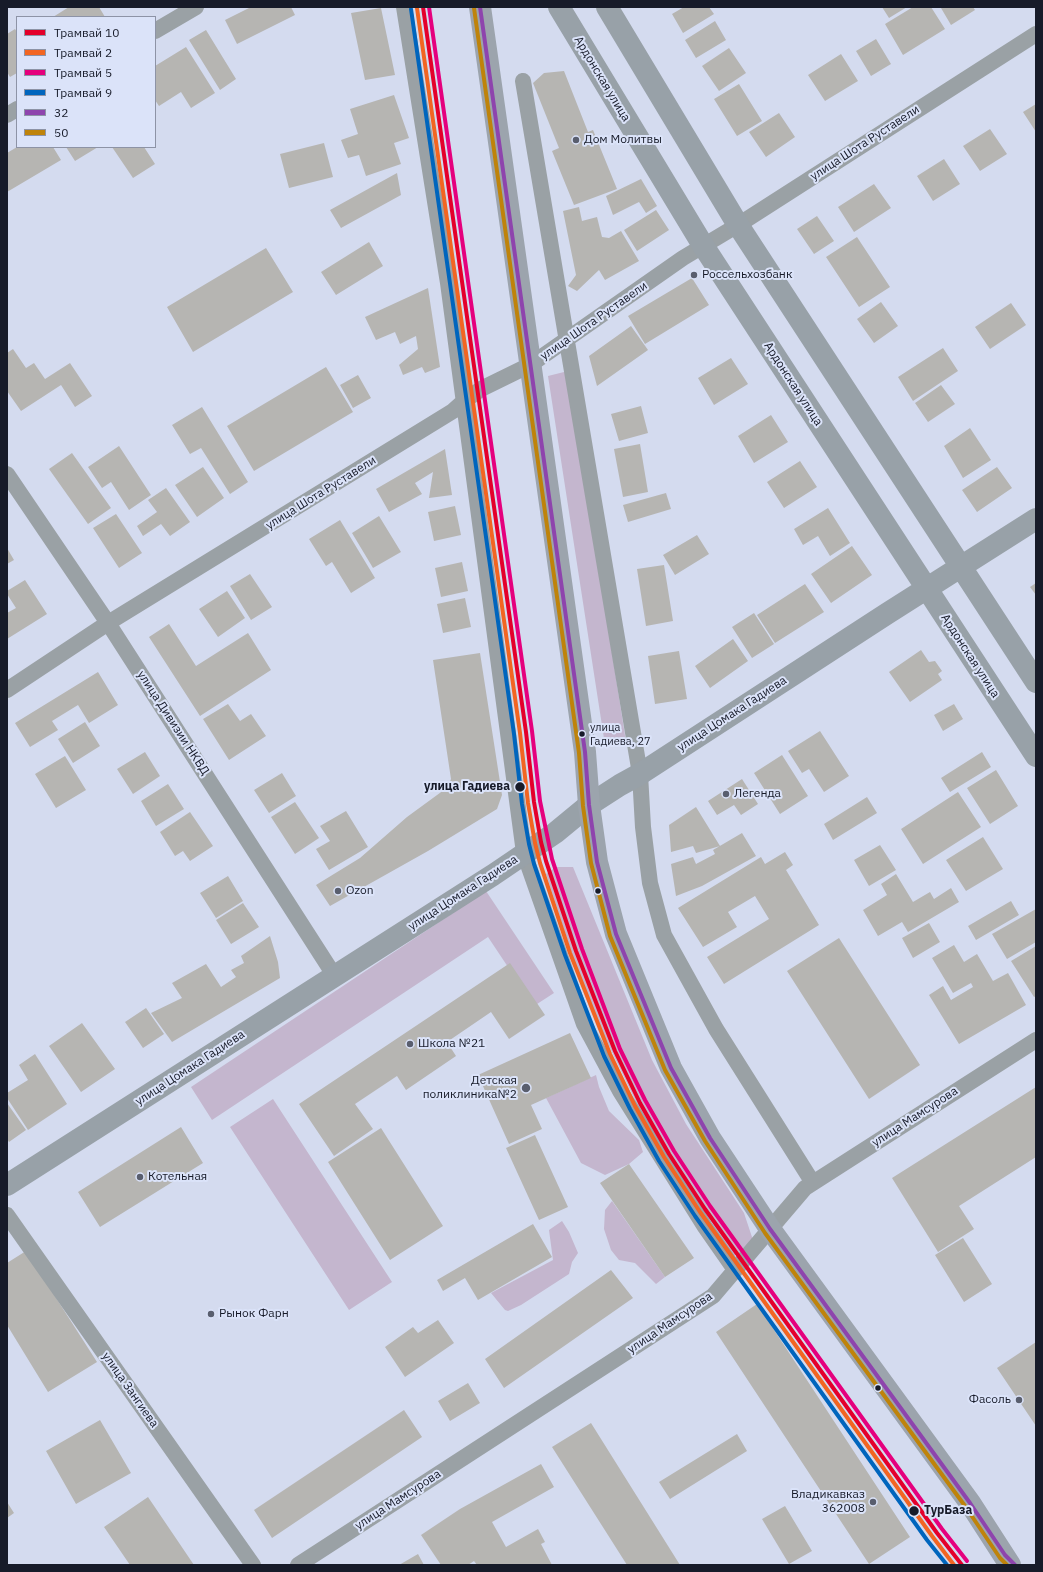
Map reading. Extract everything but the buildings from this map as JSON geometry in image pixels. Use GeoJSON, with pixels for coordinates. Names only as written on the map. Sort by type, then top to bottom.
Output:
{"type":"FeatureCollection","features":[{"type":"Feature","properties":{"kind":"main road"},"geometry":{"type":"LineString","coordinates":[[480,7],[584,752],[589,805],[597,862],[616,934],[671,1068],[710,1138],[770,1229],[970,1503],[1010,1562]]}},
{"type":"Feature","properties":{"kind":"main road","name":"Ардонская улица"},"geometry":{"type":"LineString","coordinates":[[558,7],[704,247],[1036,756]]}},
{"type":"Feature","properties":{"kind":"main road"},"geometry":{"type":"LineString","coordinates":[[607,7],[738,225],[1036,682]]}},
{"type":"Feature","properties":{"kind":"main road","name":"улица Цомака Гадиева"},"geometry":{"type":"LineString","coordinates":[[7,1185],[493,875],[555,833],[589,805],[640,774],[1036,519]]}},
{"type":"Feature","properties":{"kind":"street"},"geometry":{"type":"LineString","coordinates":[[156,30],[196,7]]}},
{"type":"Feature","properties":{"kind":"street"},"geometry":{"type":"LineString","coordinates":[[404,7],[448,283],[524,853],[584,1024],[620,1091],[705,1227],[735,1270]]}},
{"type":"Feature","properties":{"kind":"street","name":"улица Шота Руставели"},"geometry":{"type":"LineString","coordinates":[[7,690],[108,623],[446,416],[481,389],[530,366],[566,339],[683,258],[704,247],[1036,34]]}},
{"type":"Feature","properties":{"kind":"street"},"geometry":{"type":"LineString","coordinates":[[523,81],[640,774],[643,827],[650,883],[664,935],[716,1029],[813,1182]]}},
{"type":"Feature","properties":{"kind":"street"},"geometry":{"type":"LineString","coordinates":[[7,115],[16,110]]}},
{"type":"Feature","properties":{"kind":"street","name":"улица Дивизии НКВД"},"geometry":{"type":"LineString","coordinates":[[7,474],[108,623],[334,975]]}},
{"type":"Feature","properties":{"kind":"street","name":"улица Мамсурова"},"geometry":{"type":"LineString","coordinates":[[298,1565],[713,1296],[799,1194],[813,1182],[1036,1040]]}},
{"type":"Feature","properties":{"kind":"street","name":"улица Зангиева"},"geometry":{"type":"LineString","coordinates":[[7,1215],[253,1565]]}},
{"type":"Feature","properties":{"kind":"shaded area"},"geometry":{"type":"Polygon","coordinates":[[[568,371],[626,742],[605,745],[548,376],[568,371]]]}},
{"type":"Feature","properties":{"kind":"shaded area"},"geometry":{"type":"Polygon","coordinates":[[[556,867],[573,867],[652,1060],[686,1124],[744,1213],[753,1240],[743,1251],[733,1256],[640,1110],[587,1000],[546,874],[556,867]]]}},
{"type":"Feature","properties":{"kind":"shaded area"},"geometry":{"type":"Polygon","coordinates":[[[486,891],[554,993],[534,1006],[488,937],[212,1120],[191,1087],[486,891]]]}},
{"type":"Feature","properties":{"kind":"shaded area"},"geometry":{"type":"Polygon","coordinates":[[[596,1075],[599,1087],[609,1111],[639,1140],[643,1152],[629,1164],[605,1175],[581,1163],[546,1098],[596,1075]]]}},
{"type":"Feature","properties":{"kind":"shaded area"},"geometry":{"type":"Polygon","coordinates":[[[273,1099],[392,1282],[349,1310],[230,1127],[273,1099]]]}},
{"type":"Feature","properties":{"kind":"shaded area"},"geometry":{"type":"Polygon","coordinates":[[[612,1201],[665,1277],[656,1284],[635,1263],[619,1260],[611,1250],[604,1229],[605,1210],[612,1201]]]}},
{"type":"Feature","properties":{"kind":"shaded area"},"geometry":{"type":"Polygon","coordinates":[[[562,1221],[569,1232],[578,1253],[572,1262],[569,1274],[521,1305],[508,1311],[505,1310],[491,1293],[553,1260],[549,1230],[562,1221]]]}},
{"type":"Feature","properties":{"kind":"tram line","name":"10"},"geometry":{"type":"LineString","coordinates":[[423,7],[526,732],[534,802],[546,861],[576,951],[615,1051],[640,1103],[669,1154],[705,1209],[937,1533],[962,1565]]}},
{"type":"Feature","properties":{"kind":"tram line","name":"5"},"geometry":{"type":"LineString","coordinates":[[429,7],[532,731],[540,801],[552,859],[582,949],[620,1049],[645,1100],[674,1151],[710,1206],[942,1529],[967,1561]]}},
{"type":"Feature","properties":{"kind":"tram line","name":"2"},"geometry":{"type":"LineString","coordinates":[[417,8],[520,733],[528,803],[540,863],[570,953],[610,1054],[635,1106],[664,1157],[700,1212],[954,1565]]}},
{"type":"Feature","properties":{"kind":"tram line","name":"9"},"geometry":{"type":"LineString","coordinates":[[411,9],[514,734],[522,804],[534,864],[565,955],[604,1056],[630,1109],[659,1161],[695,1216],[927,1540],[947,1565]]}},
{"type":"Feature","properties":{"kind":"transit line","name":"32"},"geometry":{"type":"LineString","coordinates":[[480,7],[585,752],[589,805],[597,862],[616,934],[671,1068],[710,1138],[770,1229],[970,1503],[1005,1555],[1015,1565]]}},
{"type":"Feature","properties":{"kind":"transit line","name":"50"},"geometry":{"type":"LineString","coordinates":[[474,8],[579,753],[583,806],[591,863],[610,936],[665,1070],[705,1141],[765,1233],[965,1506],[1000,1558],[1007,1565]]}},
{"type":"Feature","properties":{"kind":"place","name":"Дом Молитвы"},"geometry":{"type":"Point","coordinates":[576,140]}},
{"type":"Feature","properties":{"kind":"place","name":"Россельхозбанк"},"geometry":{"type":"Point","coordinates":[694,275]}},
{"type":"Feature","properties":{"kind":"place","name":"улица Гадиева, 27"},"geometry":{"type":"Point","coordinates":[582,734]}},
{"type":"Feature","properties":{"kind":"place","name":"улица Гадиева"},"geometry":{"type":"Point","coordinates":[520,787]}},
{"type":"Feature","properties":{"kind":"place","name":"Легенда"},"geometry":{"type":"Point","coordinates":[726,794]}},
{"type":"Feature","properties":{"kind":"place","name":"Ozon"},"geometry":{"type":"Point","coordinates":[338,891]}},
{"type":"Feature","properties":{"kind":"place","name":"Школа №21"},"geometry":{"type":"Point","coordinates":[410,1044]}},
{"type":"Feature","properties":{"kind":"place","name":"Детская поликлиника№2"},"geometry":{"type":"Point","coordinates":[526,1088]}},
{"type":"Feature","properties":{"kind":"place","name":"Котельная"},"geometry":{"type":"Point","coordinates":[140,1177]}},
{"type":"Feature","properties":{"kind":"place","name":"Рынок Фарн"},"geometry":{"type":"Point","coordinates":[211,1314]}},
{"type":"Feature","properties":{"kind":"place","name":"Фасоль"},"geometry":{"type":"Point","coordinates":[1019,1400]}},
{"type":"Feature","properties":{"kind":"place","name":"Владикавказ 362008"},"geometry":{"type":"Point","coordinates":[873,1502]}},
{"type":"Feature","properties":{"kind":"place","name":"ТурБаза"},"geometry":{"type":"Point","coordinates":[914,1511]}}]}
